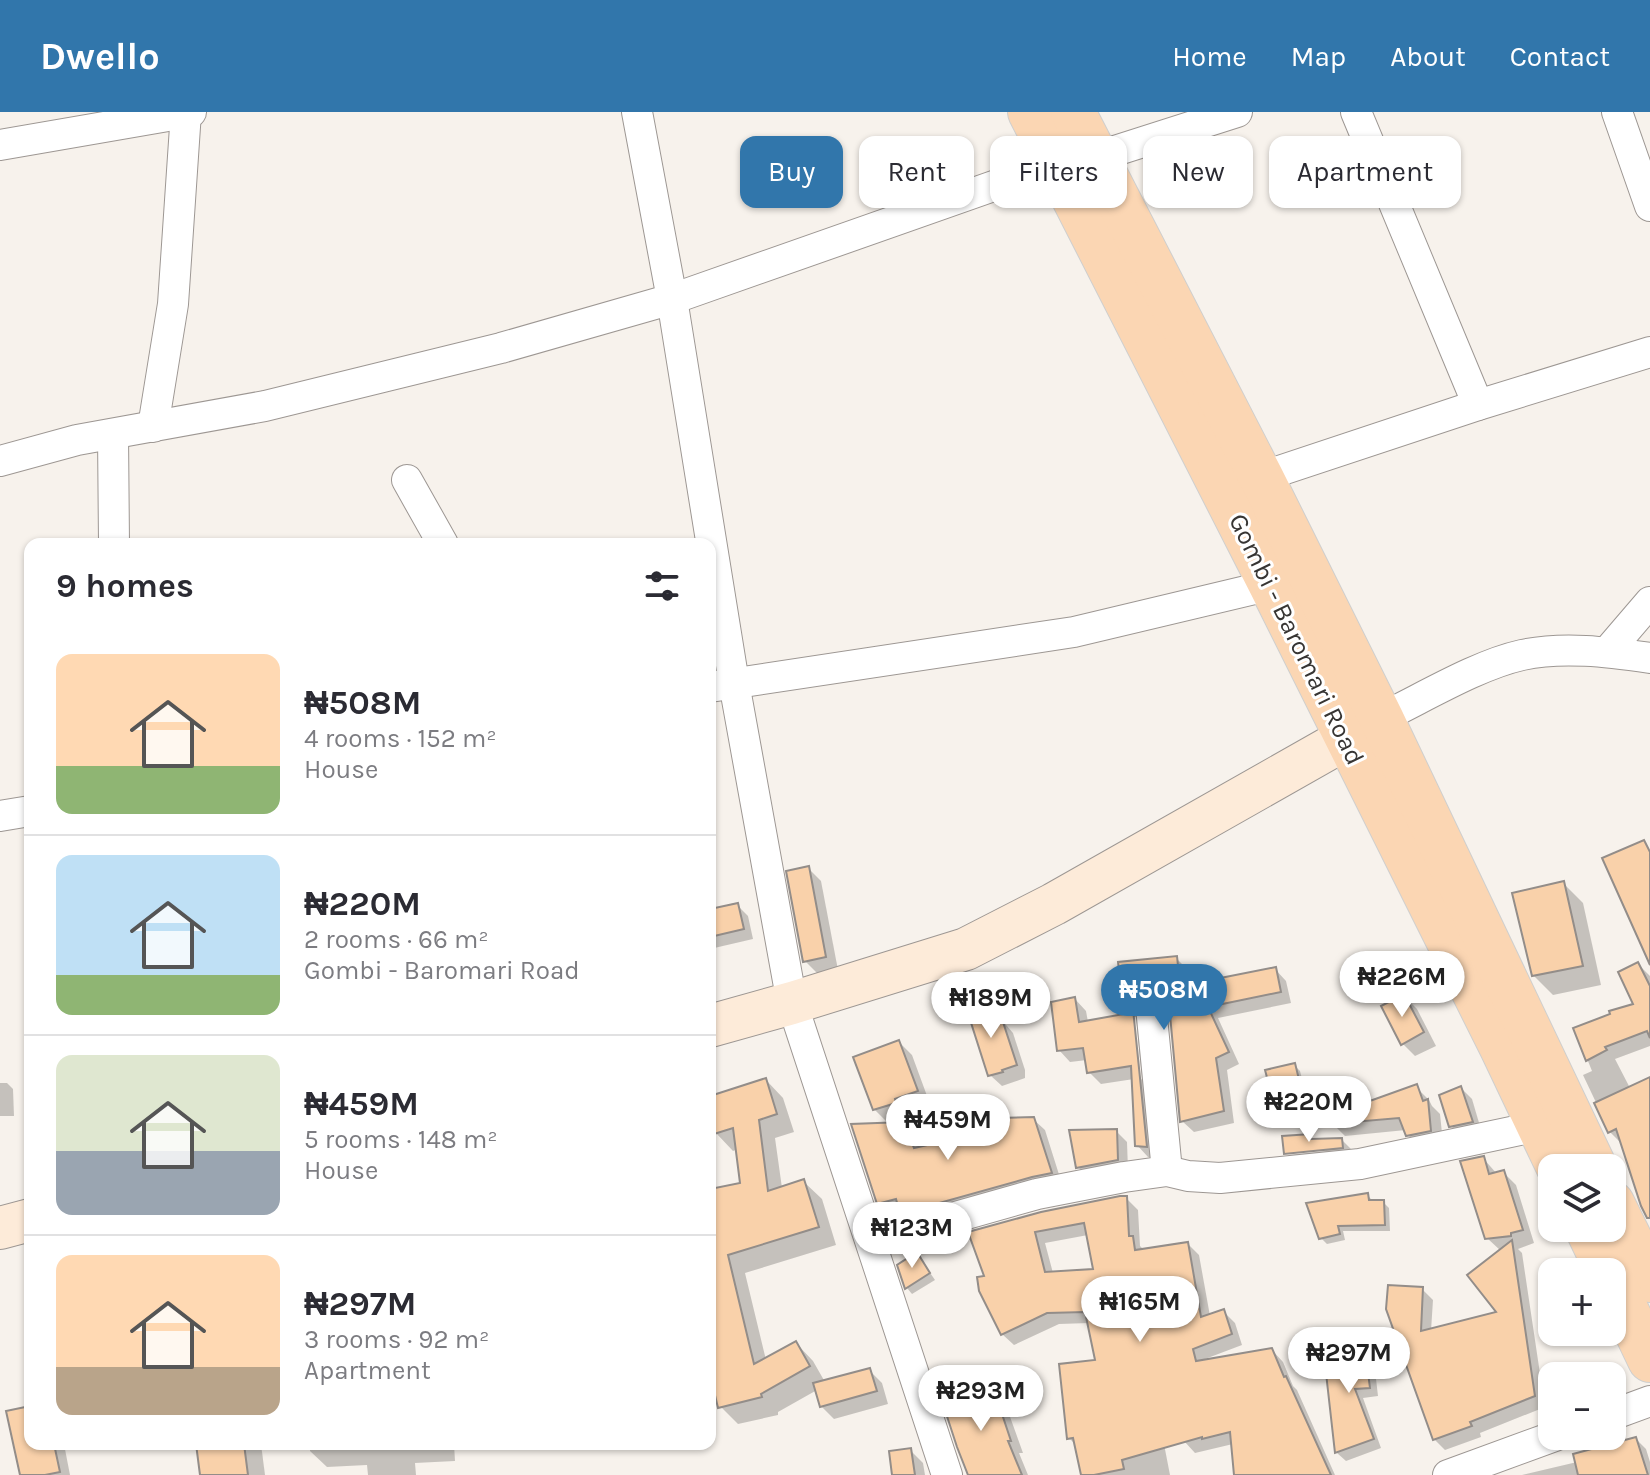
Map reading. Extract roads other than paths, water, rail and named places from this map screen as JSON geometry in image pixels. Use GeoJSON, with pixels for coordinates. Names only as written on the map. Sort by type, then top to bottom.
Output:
{"type":"FeatureCollection","features":[{"type":"Feature","properties":{"kind":"main road","name":"Gombi - Baromari Road"},"geometry":{"type":"LineString","coordinates":[[1030,112],[1053,136]]}},
{"type":"Feature","properties":{"kind":"main road","name":"Gombi - Baromari Road"},"geometry":{"type":"LineString","coordinates":[[1073,112],[1074,136]]}},
{"type":"Feature","properties":{"kind":"main road","name":"Gombi - Baromari Road"},"geometry":{"type":"LineString","coordinates":[[1098,208],[1271,585],[1364,728],[1588,1154]]}},
{"type":"Feature","properties":{"kind":"main road","name":"Gombi - Baromari Road"},"geometry":{"type":"LineString","coordinates":[[1104,208],[1261,477],[1364,728],[1552,1154]]}},
{"type":"Feature","properties":{"kind":"main road"},"geometry":{"type":"LineString","coordinates":[[1626,1231],[1650,1280]]}},
{"type":"Feature","properties":{"kind":"main road"},"geometry":{"type":"LineString","coordinates":[[1626,1309],[1650,1360]]}},
{"type":"Feature","properties":{"kind":"street"},"geometry":{"type":"LineString","coordinates":[[0,145],[188,112],[173,304],[153,427]]}},
{"type":"Feature","properties":{"kind":"street"},"geometry":{"type":"LineString","coordinates":[[637,112],[672,299],[703,538]]}},
{"type":"Feature","properties":{"kind":"street"},"geometry":{"type":"LineString","coordinates":[[1127,145],[1237,112]]}},
{"type":"Feature","properties":{"kind":"street"},"geometry":{"type":"LineString","coordinates":[[1356,112],[1478,405]]}},
{"type":"Feature","properties":{"kind":"street"},"geometry":{"type":"LineString","coordinates":[[1617,112],[1650,206]]}},
{"type":"Feature","properties":{"kind":"street"},"geometry":{"type":"LineString","coordinates":[[0,461],[77,440],[265,406],[501,348],[672,299],[990,190]]}},
{"type":"Feature","properties":{"kind":"street"},"geometry":{"type":"LineString","coordinates":[[1261,477],[1650,352]]}},
{"type":"Feature","properties":{"kind":"street"},"geometry":{"type":"LineString","coordinates":[[113,434],[114,538]]}},
{"type":"Feature","properties":{"kind":"street"},"geometry":{"type":"LineString","coordinates":[[407,480],[440,538]]}},
{"type":"Feature","properties":{"kind":"street"},"geometry":{"type":"LineString","coordinates":[[722,685],[1074,632],[1271,585]]}},
{"type":"Feature","properties":{"kind":"street"},"geometry":{"type":"LineString","coordinates":[[1608,651],[1650,602]]}},
{"type":"Feature","properties":{"kind":"street"},"geometry":{"type":"LineString","coordinates":[[716,639],[722,685],[792,1003],[947,1475]]}},
{"type":"Feature","properties":{"kind":"street"},"geometry":{"type":"LineString","coordinates":[[716,1024],[966,949],[1054,904],[1364,728],[1484,668],[1522,655],[1561,651],[1608,651],[1650,658]]}},
{"type":"Feature","properties":{"kind":"street"},"geometry":{"type":"LineString","coordinates":[[0,816],[24,812]]}},
{"type":"Feature","properties":{"kind":"street"},"geometry":{"type":"LineString","coordinates":[[1151,1007],[1167,1171]]}},
{"type":"Feature","properties":{"kind":"street"},"geometry":{"type":"LineString","coordinates":[[871,1241],[1037,1194],[1110,1179],[1167,1171],[1220,1178],[1360,1164],[1539,1126]]}},
{"type":"Feature","properties":{"kind":"street"},"geometry":{"type":"LineString","coordinates":[[0,1228],[24,1222]]}},
{"type":"Feature","properties":{"kind":"street"},"geometry":{"type":"LineString","coordinates":[[1626,1410],[1650,1401]]}},
{"type":"Feature","properties":{"kind":"street"},"geometry":{"type":"LineString","coordinates":[[1448,1475],[1538,1442]]}}]}
